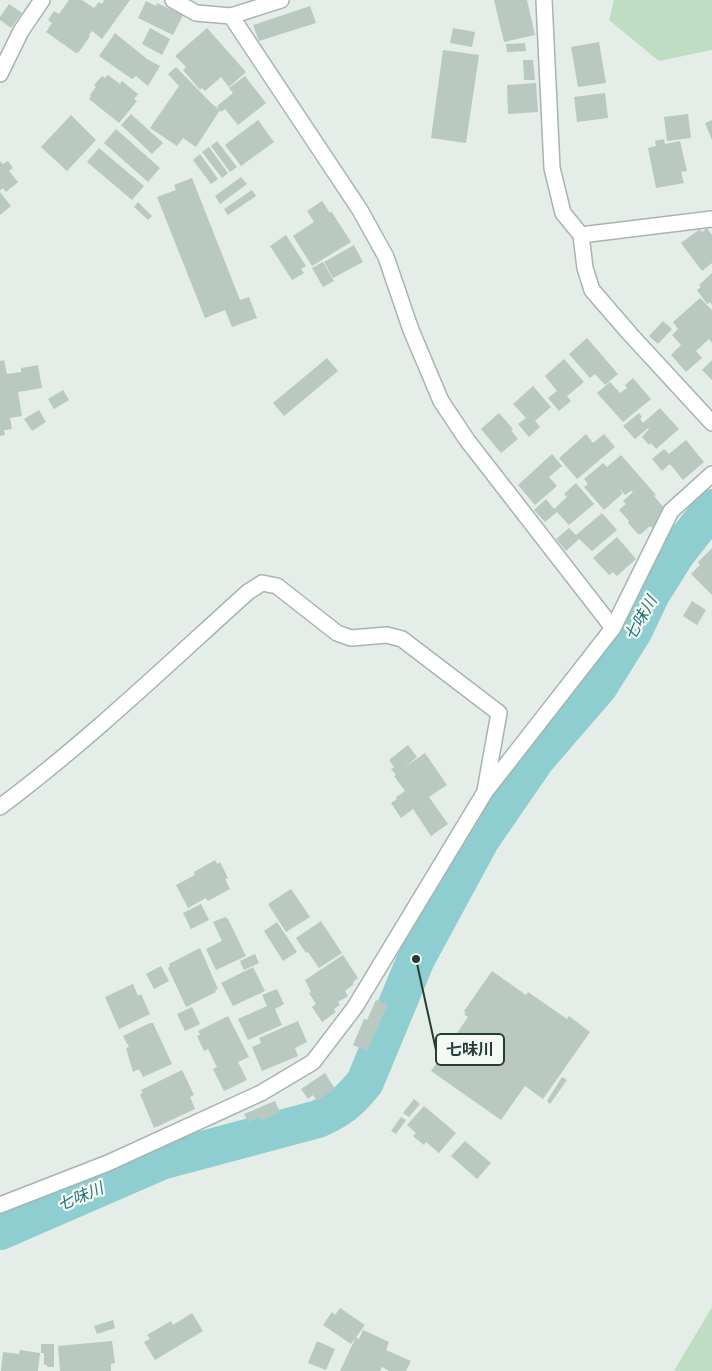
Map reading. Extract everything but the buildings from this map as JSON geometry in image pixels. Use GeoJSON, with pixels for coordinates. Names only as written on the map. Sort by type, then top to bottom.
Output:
{"type":"FeatureCollection","features":[{"type":"Feature","properties":{"kind":"street"},"geometry":{"type":"LineString","coordinates":[[0,74],[21,31],[42,0]]}},
{"type":"Feature","properties":{"kind":"street"},"geometry":{"type":"LineString","coordinates":[[173,0],[196,13],[231,16],[281,0]]}},
{"type":"Feature","properties":{"kind":"street"},"geometry":{"type":"LineString","coordinates":[[544,0],[552,168],[563,213],[581,235],[585,268],[592,290],[712,423]]}},
{"type":"Feature","properties":{"kind":"street"},"geometry":{"type":"LineString","coordinates":[[231,16],[360,210],[386,257],[410,330],[441,401],[467,440],[613,628]]}},
{"type":"Feature","properties":{"kind":"street"},"geometry":{"type":"LineString","coordinates":[[581,235],[712,219]]}},
{"type":"Feature","properties":{"kind":"street"},"geometry":{"type":"LineString","coordinates":[[0,1205],[108,1163],[261,1092],[313,1062],[355,1007],[485,792],[613,628],[671,511],[712,474]]}},
{"type":"Feature","properties":{"kind":"street"},"geometry":{"type":"LineString","coordinates":[[0,807],[45,773],[248,592],[262,583],[277,586],[337,633],[350,638],[387,635],[402,639],[499,713],[485,792]]}},
{"type":"Feature","properties":{"kind":"green space"},"geometry":{"type":"Polygon","coordinates":[[[614,0],[712,0],[712,50],[659,61],[609,20],[614,0]]]}},
{"type":"Feature","properties":{"kind":"green space"},"geometry":{"type":"Polygon","coordinates":[[[712,1307],[712,1371],[674,1371],[712,1307]]]}},
{"type":"Feature","properties":{"kind":"waterway","name":"七味川"},"geometry":{"type":"LineString","coordinates":[[0,1231],[161,1161],[318,1119],[339,1108],[354,1094],[365,1082],[416,959],[481,839],[536,759],[599,686],[634,630],[651,594],[676,554],[712,508]]}},
{"type":"Feature","properties":{"kind":"place","name":"七味川"},"geometry":{"type":"Point","coordinates":[416,959]}}]}
